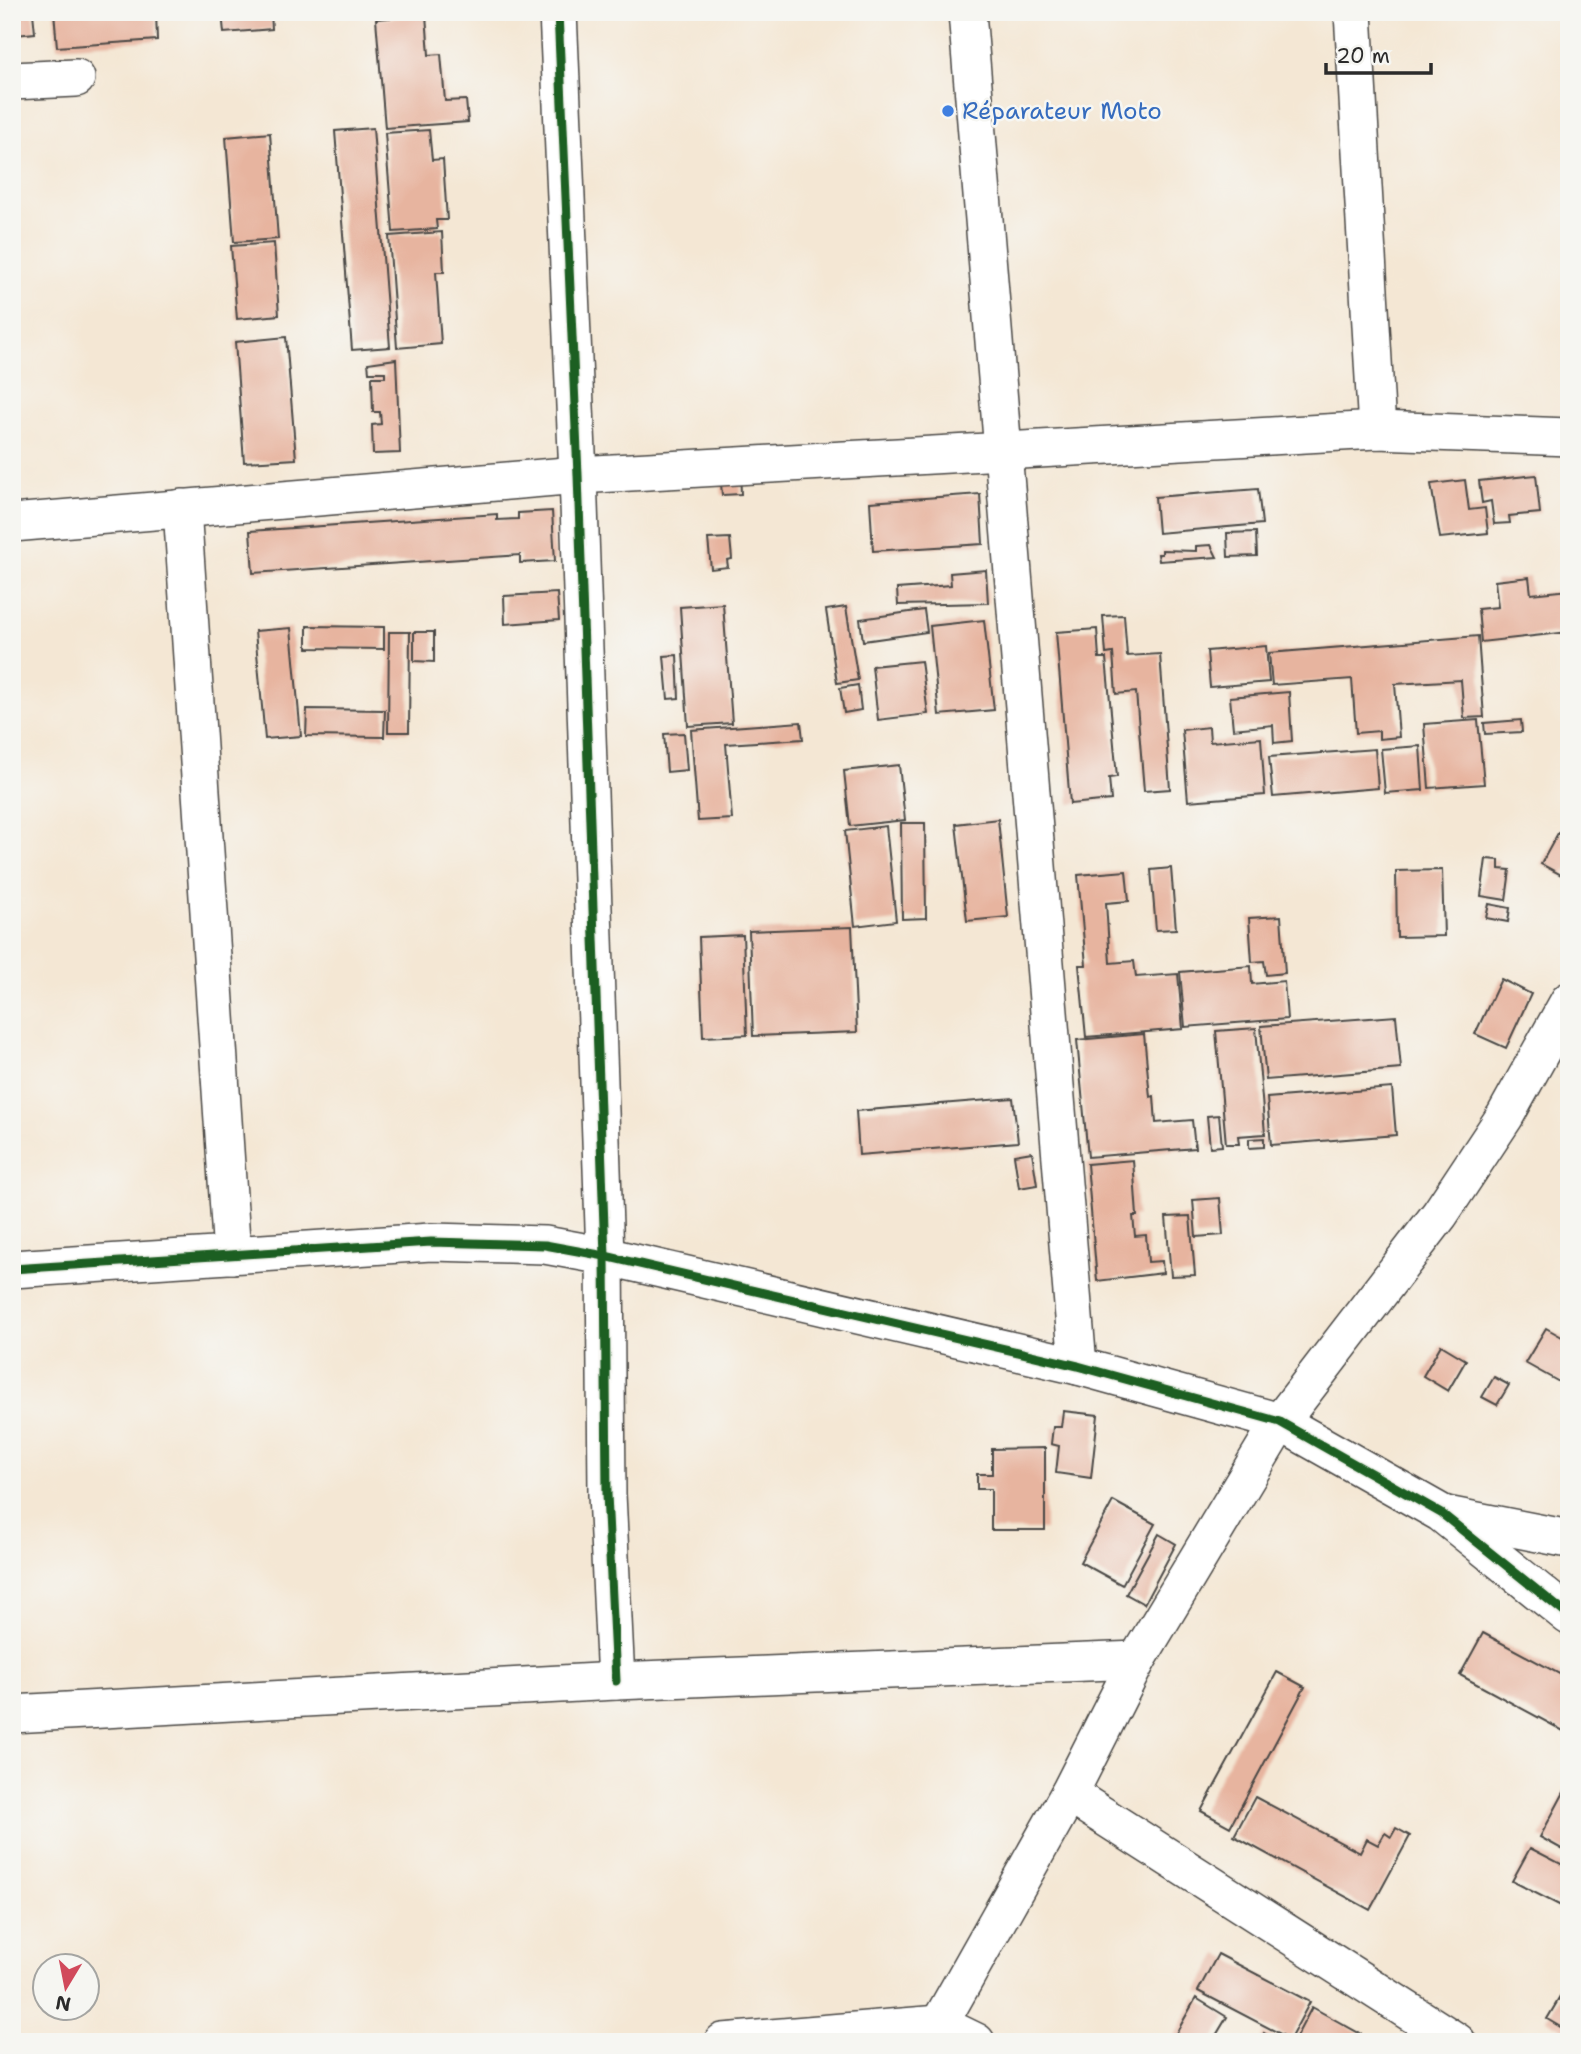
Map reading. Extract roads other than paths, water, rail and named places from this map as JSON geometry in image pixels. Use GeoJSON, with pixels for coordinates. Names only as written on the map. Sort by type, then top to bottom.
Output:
{"type":"FeatureCollection","features":[{"type":"Feature","properties":{"kind":"street"},"geometry":{"type":"LineString","coordinates":[[558,12],[579,475],[605,1256],[607,1493],[617,1681]]}},
{"type":"Feature","properties":{"kind":"street"},"geometry":{"type":"LineString","coordinates":[[967,12],[1001,453],[1078,1366]]}},
{"type":"Feature","properties":{"kind":"street"},"geometry":{"type":"LineString","coordinates":[[1353,12],[1377,430]]}},
{"type":"Feature","properties":{"kind":"street"},"geometry":{"type":"LineString","coordinates":[[12,81],[76,78]]}},
{"type":"Feature","properties":{"kind":"street"},"geometry":{"type":"LineString","coordinates":[[12,523],[579,475],[1377,430],[1569,437]]}},
{"type":"Feature","properties":{"kind":"street"},"geometry":{"type":"LineString","coordinates":[[182,508],[232,1255]]}},
{"type":"Feature","properties":{"kind":"street"},"geometry":{"type":"LineString","coordinates":[[934,2033],[1069,1794],[1137,1660],[1280,1422],[1440,1214],[1505,1116],[1569,1001]]}},
{"type":"Feature","properties":{"kind":"street"},"geometry":{"type":"LineString","coordinates":[[12,1269],[431,1242],[545,1245],[605,1256],[1078,1366],[1280,1422],[1441,1514],[1569,1616]]}},
{"type":"Feature","properties":{"kind":"street"},"geometry":{"type":"LineString","coordinates":[[1441,1514],[1569,1539]]}},
{"type":"Feature","properties":{"kind":"street"},"geometry":{"type":"LineString","coordinates":[[12,1714],[617,1681],[1137,1660]]}},
{"type":"Feature","properties":{"kind":"street"},"geometry":{"type":"LineString","coordinates":[[1069,1794],[1457,2042]]}},
{"type":"Feature","properties":{"kind":"street"},"geometry":{"type":"LineString","coordinates":[[723,2042],[934,2033],[976,2042]]}},
{"type":"Feature","properties":{"kind":"place","name":"Réparateur Moto"},"geometry":{"type":"Point","coordinates":[948,111]}}]}
